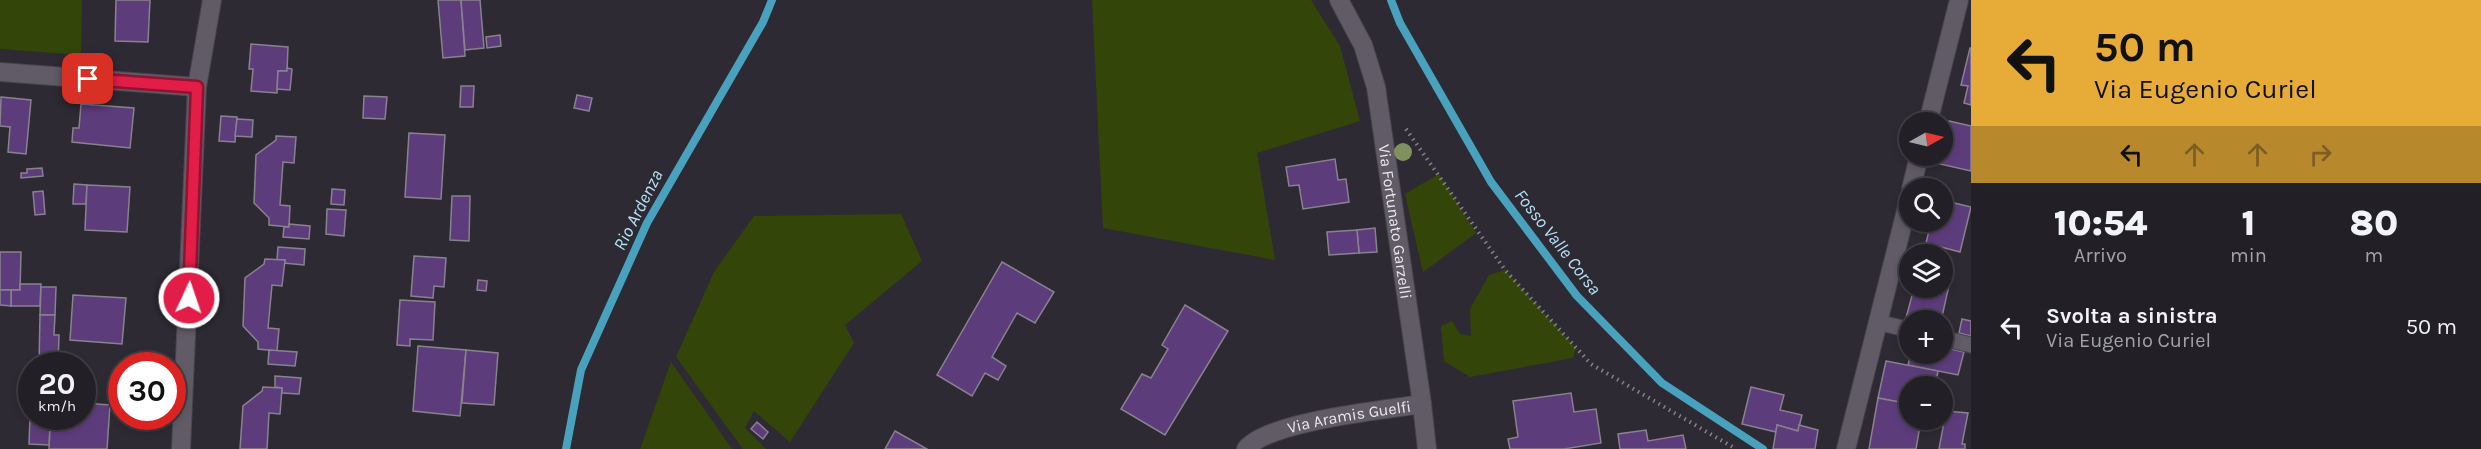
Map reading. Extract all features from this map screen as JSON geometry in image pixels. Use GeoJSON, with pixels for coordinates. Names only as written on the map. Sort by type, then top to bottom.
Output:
{"type":"FeatureCollection","features":[{"type":"Feature","properties":{"kind":"street"},"geometry":{"type":"LineString","coordinates":[[181,443],[197,87],[212,0]]}},
{"type":"Feature","properties":{"kind":"street","name":"Via Fortunato Garzelli"},"geometry":{"type":"LineString","coordinates":[[1339,0],[1364,45],[1376,87],[1427,449]]}},
{"type":"Feature","properties":{"kind":"street"},"geometry":{"type":"LineString","coordinates":[[1931,112],[1959,0]]}},
{"type":"Feature","properties":{"kind":"street"},"geometry":{"type":"LineString","coordinates":[[0,72],[197,87]]}},
{"type":"Feature","properties":{"kind":"street"},"geometry":{"type":"LineString","coordinates":[[1846,449],[1900,232]]}},
{"type":"Feature","properties":{"kind":"street","name":"Via Aramis Guelfi"},"geometry":{"type":"LineString","coordinates":[[1245,449],[1277,431],[1312,421],[1422,404]]}},
{"type":"Feature","properties":{"kind":"lane"},"geometry":{"type":"LineString","coordinates":[[1877,322],[1899,327]]}},
{"type":"Feature","properties":{"kind":"lane"},"geometry":{"type":"LineString","coordinates":[[1953,341],[1971,345]]}},
{"type":"Feature","properties":{"kind":"path"},"geometry":{"type":"LineString","coordinates":[[1404,126],[1505,270],[1591,364],[1736,449]]}},
{"type":"Feature","properties":{"kind":"green space"},"geometry":{"type":"Polygon","coordinates":[[[0,0],[82,0],[81,55],[0,49],[0,0]]]}},
{"type":"Feature","properties":{"kind":"green space"},"geometry":{"type":"Polygon","coordinates":[[[1092,0],[1311,0],[1340,46],[1360,121],[1257,153],[1275,260],[1103,228],[1092,0]]]}},
{"type":"Feature","properties":{"kind":"green space"},"geometry":{"type":"Polygon","coordinates":[[[1439,174],[1476,233],[1423,272],[1405,194],[1439,174]]]}},
{"type":"Feature","properties":{"kind":"green space"},"geometry":{"type":"Polygon","coordinates":[[[901,214],[922,261],[845,325],[854,343],[790,442],[754,411],[745,428],[766,449],[743,449],[676,357],[714,272],[754,216],[901,214]]]}},
{"type":"Feature","properties":{"kind":"green space"},"geometry":{"type":"Polygon","coordinates":[[[1505,270],[1576,348],[1573,358],[1470,377],[1444,361],[1441,326],[1452,321],[1460,334],[1471,336],[1470,309],[1489,275],[1505,270]]]}},
{"type":"Feature","properties":{"kind":"green space"},"geometry":{"type":"Polygon","coordinates":[[[671,362],[732,449],[640,449],[671,362]]]}},
{"type":"Feature","properties":{"kind":"building"},"geometry":{"type":"Polygon","coordinates":[[[116,0],[150,0],[148,42],[115,41],[116,0]]]}},
{"type":"Feature","properties":{"kind":"building"},"geometry":{"type":"Polygon","coordinates":[[[438,0],[461,0],[465,56],[443,58],[438,0]]]}},
{"type":"Feature","properties":{"kind":"building"},"geometry":{"type":"Polygon","coordinates":[[[461,0],[480,0],[484,48],[465,50],[461,0]]]}},
{"type":"Feature","properties":{"kind":"building"},"geometry":{"type":"Polygon","coordinates":[[[500,35],[501,46],[487,48],[486,37],[500,35]]]}},
{"type":"Feature","properties":{"kind":"building"},"geometry":{"type":"Polygon","coordinates":[[[251,44],[288,47],[287,71],[278,71],[277,93],[251,91],[253,69],[249,69],[251,44]]]}},
{"type":"Feature","properties":{"kind":"building"},"geometry":{"type":"Polygon","coordinates":[[[1970,48],[1971,105],[1964,103],[1968,86],[1961,85],[1970,48]]]}},
{"type":"Feature","properties":{"kind":"building"},"geometry":{"type":"Polygon","coordinates":[[[287,68],[292,69],[290,90],[277,89],[278,71],[287,71],[287,68]]]}},
{"type":"Feature","properties":{"kind":"building"},"geometry":{"type":"Polygon","coordinates":[[[461,86],[474,86],[473,107],[460,107],[461,86]]]}},
{"type":"Feature","properties":{"kind":"building"},"geometry":{"type":"Polygon","coordinates":[[[577,95],[592,98],[589,111],[574,108],[577,95]]]}},
{"type":"Feature","properties":{"kind":"building"},"geometry":{"type":"Polygon","coordinates":[[[364,96],[387,97],[385,119],[363,118],[364,96]]]}},
{"type":"Feature","properties":{"kind":"building"},"geometry":{"type":"Polygon","coordinates":[[[1,97],[31,100],[26,154],[8,152],[10,127],[0,126],[1,97]]]}},
{"type":"Feature","properties":{"kind":"building"},"geometry":{"type":"Polygon","coordinates":[[[81,104],[134,108],[130,148],[72,142],[73,128],[79,128],[81,104]]]}},
{"type":"Feature","properties":{"kind":"building"},"geometry":{"type":"Polygon","coordinates":[[[221,116],[237,117],[235,142],[219,141],[221,116]]]}},
{"type":"Feature","properties":{"kind":"building"},"geometry":{"type":"Polygon","coordinates":[[[237,119],[253,120],[252,137],[235,136],[237,119]]]}},
{"type":"Feature","properties":{"kind":"building"},"geometry":{"type":"Polygon","coordinates":[[[1953,122],[1971,126],[1971,171],[1949,166],[1953,166],[1953,122]]]}},
{"type":"Feature","properties":{"kind":"building"},"geometry":{"type":"Polygon","coordinates":[[[409,133],[445,135],[441,199],[405,197],[409,133]]]}},
{"type":"Feature","properties":{"kind":"building"},"geometry":{"type":"Polygon","coordinates":[[[276,136],[296,137],[294,163],[283,162],[280,205],[290,206],[289,227],[269,225],[269,218],[254,203],[256,155],[276,140],[276,136]]]}},
{"type":"Feature","properties":{"kind":"building"},"geometry":{"type":"Polygon","coordinates":[[[1335,159],[1338,180],[1346,179],[1349,202],[1303,209],[1299,185],[1289,186],[1286,167],[1335,159]]]}},
{"type":"Feature","properties":{"kind":"building"},"geometry":{"type":"Polygon","coordinates":[[[42,168],[43,176],[21,178],[21,173],[27,173],[27,169],[42,168]]]}},
{"type":"Feature","properties":{"kind":"building"},"geometry":{"type":"Polygon","coordinates":[[[74,184],[87,185],[86,204],[73,204],[74,184]]]}},
{"type":"Feature","properties":{"kind":"building"},"geometry":{"type":"Polygon","coordinates":[[[87,185],[130,187],[127,232],[85,230],[87,185]]]}},
{"type":"Feature","properties":{"kind":"building"},"geometry":{"type":"Polygon","coordinates":[[[332,189],[345,190],[344,205],[331,204],[332,189]]]}},
{"type":"Feature","properties":{"kind":"building"},"geometry":{"type":"Polygon","coordinates":[[[43,191],[45,214],[35,215],[33,192],[43,191]]]}},
{"type":"Feature","properties":{"kind":"building"},"geometry":{"type":"Polygon","coordinates":[[[452,196],[470,196],[469,241],[450,240],[452,196]]]}},
{"type":"Feature","properties":{"kind":"building"},"geometry":{"type":"Polygon","coordinates":[[[1953,203],[1971,207],[1960,252],[1953,250],[1953,244],[1926,243],[1929,232],[1953,232],[1953,203]]]}},
{"type":"Feature","properties":{"kind":"building"},"geometry":{"type":"Polygon","coordinates":[[[327,209],[346,210],[344,236],[326,234],[327,209]]]}},
{"type":"Feature","properties":{"kind":"building"},"geometry":{"type":"Polygon","coordinates":[[[289,224],[310,226],[309,239],[283,237],[284,227],[289,227],[289,224]]]}},
{"type":"Feature","properties":{"kind":"building"},"geometry":{"type":"Polygon","coordinates":[[[1375,228],[1377,252],[1359,253],[1357,230],[1375,228]]]}},
{"type":"Feature","properties":{"kind":"building"},"geometry":{"type":"Polygon","coordinates":[[[1357,230],[1359,253],[1329,255],[1327,232],[1357,230]]]}},
{"type":"Feature","properties":{"kind":"building"},"geometry":{"type":"Polygon","coordinates":[[[278,247],[305,249],[304,265],[277,260],[278,247]]]}},
{"type":"Feature","properties":{"kind":"building"},"geometry":{"type":"Polygon","coordinates":[[[0,252],[21,252],[20,290],[0,290],[0,252]]]}},
{"type":"Feature","properties":{"kind":"building"},"geometry":{"type":"Polygon","coordinates":[[[414,256],[446,258],[444,287],[434,286],[433,298],[411,296],[414,256]]]}},
{"type":"Feature","properties":{"kind":"building"},"geometry":{"type":"Polygon","coordinates":[[[265,259],[285,260],[282,286],[272,285],[268,328],[279,329],[277,351],[258,349],[258,342],[243,326],[245,278],[264,264],[265,259]]]}},
{"type":"Feature","properties":{"kind":"building"},"geometry":{"type":"Polygon","coordinates":[[[1002,262],[1054,292],[1035,323],[1017,313],[992,357],[1006,366],[998,380],[985,373],[972,396],[937,375],[1002,262]]]}},
{"type":"Feature","properties":{"kind":"building"},"geometry":{"type":"Polygon","coordinates":[[[478,280],[487,281],[486,291],[477,290],[478,280]]]}},
{"type":"Feature","properties":{"kind":"building"},"geometry":{"type":"Polygon","coordinates":[[[20,284],[41,284],[40,306],[11,306],[11,290],[20,290],[20,284]]]}},
{"type":"Feature","properties":{"kind":"building"},"geometry":{"type":"Polygon","coordinates":[[[41,287],[56,287],[55,315],[40,315],[41,287]]]}},
{"type":"Feature","properties":{"kind":"building"},"geometry":{"type":"Polygon","coordinates":[[[0,290],[11,290],[11,306],[0,305],[0,290]]]}},
{"type":"Feature","properties":{"kind":"building"},"geometry":{"type":"Polygon","coordinates":[[[73,295],[126,298],[122,344],[70,340],[73,295]]]}},
{"type":"Feature","properties":{"kind":"building"},"geometry":{"type":"Polygon","coordinates":[[[1911,298],[1946,298],[1943,310],[1908,310],[1911,298]]]}},
{"type":"Feature","properties":{"kind":"building"},"geometry":{"type":"Polygon","coordinates":[[[400,300],[435,302],[433,340],[410,339],[410,346],[397,345],[400,300]]]}},
{"type":"Feature","properties":{"kind":"building"},"geometry":{"type":"Polygon","coordinates":[[[1185,305],[1228,331],[1165,435],[1121,409],[1142,374],[1151,378],[1168,349],[1162,345],[1185,305]]]}},
{"type":"Feature","properties":{"kind":"building"},"geometry":{"type":"Polygon","coordinates":[[[40,315],[55,315],[54,335],[59,335],[58,352],[39,352],[40,315]]]}},
{"type":"Feature","properties":{"kind":"building"},"geometry":{"type":"Polygon","coordinates":[[[1962,319],[1971,321],[1971,336],[1959,333],[1962,319]]]}},
{"type":"Feature","properties":{"kind":"building"},"geometry":{"type":"Polygon","coordinates":[[[418,346],[466,350],[460,416],[413,411],[418,346]]]}},
{"type":"Feature","properties":{"kind":"building"},"geometry":{"type":"Polygon","coordinates":[[[269,350],[297,352],[295,366],[268,364],[269,350]]]}},
{"type":"Feature","properties":{"kind":"building"},"geometry":{"type":"Polygon","coordinates":[[[466,350],[498,353],[494,405],[462,403],[466,350]]]}},
{"type":"Feature","properties":{"kind":"building"},"geometry":{"type":"Polygon","coordinates":[[[1953,350],[1964,352],[1958,375],[1908,365],[1953,364],[1953,350]]]}},
{"type":"Feature","properties":{"kind":"building"},"geometry":{"type":"Polygon","coordinates":[[[1886,361],[1938,371],[1937,376],[1899,376],[1899,402],[1878,398],[1886,361]]]}},
{"type":"Feature","properties":{"kind":"building"},"geometry":{"type":"Polygon","coordinates":[[[275,376],[301,378],[299,394],[282,393],[282,388],[275,387],[275,376]]]}},
{"type":"Feature","properties":{"kind":"building"},"geometry":{"type":"Polygon","coordinates":[[[263,387],[282,388],[280,414],[269,413],[267,449],[240,449],[243,406],[262,391],[263,387]]]}},
{"type":"Feature","properties":{"kind":"building"},"geometry":{"type":"Polygon","coordinates":[[[1751,387],[1784,395],[1780,410],[1802,415],[1798,431],[1777,425],[1776,432],[1742,424],[1751,387]]]}},
{"type":"Feature","properties":{"kind":"building"},"geometry":{"type":"Polygon","coordinates":[[[1571,393],[1574,412],[1596,409],[1601,443],[1564,449],[1510,449],[1508,439],[1518,437],[1513,401],[1571,393]]]}},
{"type":"Feature","properties":{"kind":"building"},"geometry":{"type":"Polygon","coordinates":[[[1878,398],[1899,402],[1899,430],[1919,430],[1916,449],[1869,449],[1878,398]]]}},
{"type":"Feature","properties":{"kind":"building"},"geometry":{"type":"Polygon","coordinates":[[[96,404],[108,405],[107,449],[49,449],[50,430],[96,430],[96,404]]]}},
{"type":"Feature","properties":{"kind":"building"},"geometry":{"type":"Polygon","coordinates":[[[1953,412],[1968,413],[1962,444],[1965,444],[1965,449],[1939,449],[1942,430],[1953,430],[1953,412]]]}},
{"type":"Feature","properties":{"kind":"building"},"geometry":{"type":"Polygon","coordinates":[[[757,422],[768,432],[763,439],[751,429],[757,422]]]}},
{"type":"Feature","properties":{"kind":"building"},"geometry":{"type":"Polygon","coordinates":[[[1777,425],[1798,431],[1799,425],[1818,430],[1815,449],[1773,449],[1777,425]]]}},
{"type":"Feature","properties":{"kind":"building"},"geometry":{"type":"Polygon","coordinates":[[[30,430],[50,430],[49,445],[29,444],[30,430]]]}},
{"type":"Feature","properties":{"kind":"building"},"geometry":{"type":"Polygon","coordinates":[[[1646,430],[1648,441],[1683,435],[1686,449],[1620,449],[1618,434],[1646,430]]]}},
{"type":"Feature","properties":{"kind":"building"},"geometry":{"type":"Polygon","coordinates":[[[895,431],[927,449],[885,449],[895,431]]]}},
{"type":"Feature","properties":{"kind":"waterway","name":"Rio Ardenza"},"geometry":{"type":"LineString","coordinates":[[566,449],[581,370],[647,223],[763,22],[772,0]]}},
{"type":"Feature","properties":{"kind":"waterway","name":"Fosso Valle Corsa"},"geometry":{"type":"LineString","coordinates":[[1391,0],[1400,23],[1491,182],[1577,296],[1662,383],[1763,449]]}},
{"type":"Feature","properties":{"kind":"route"},"geometry":{"type":"LineString","coordinates":[[88,79],[197,87],[189,298]]}}]}
